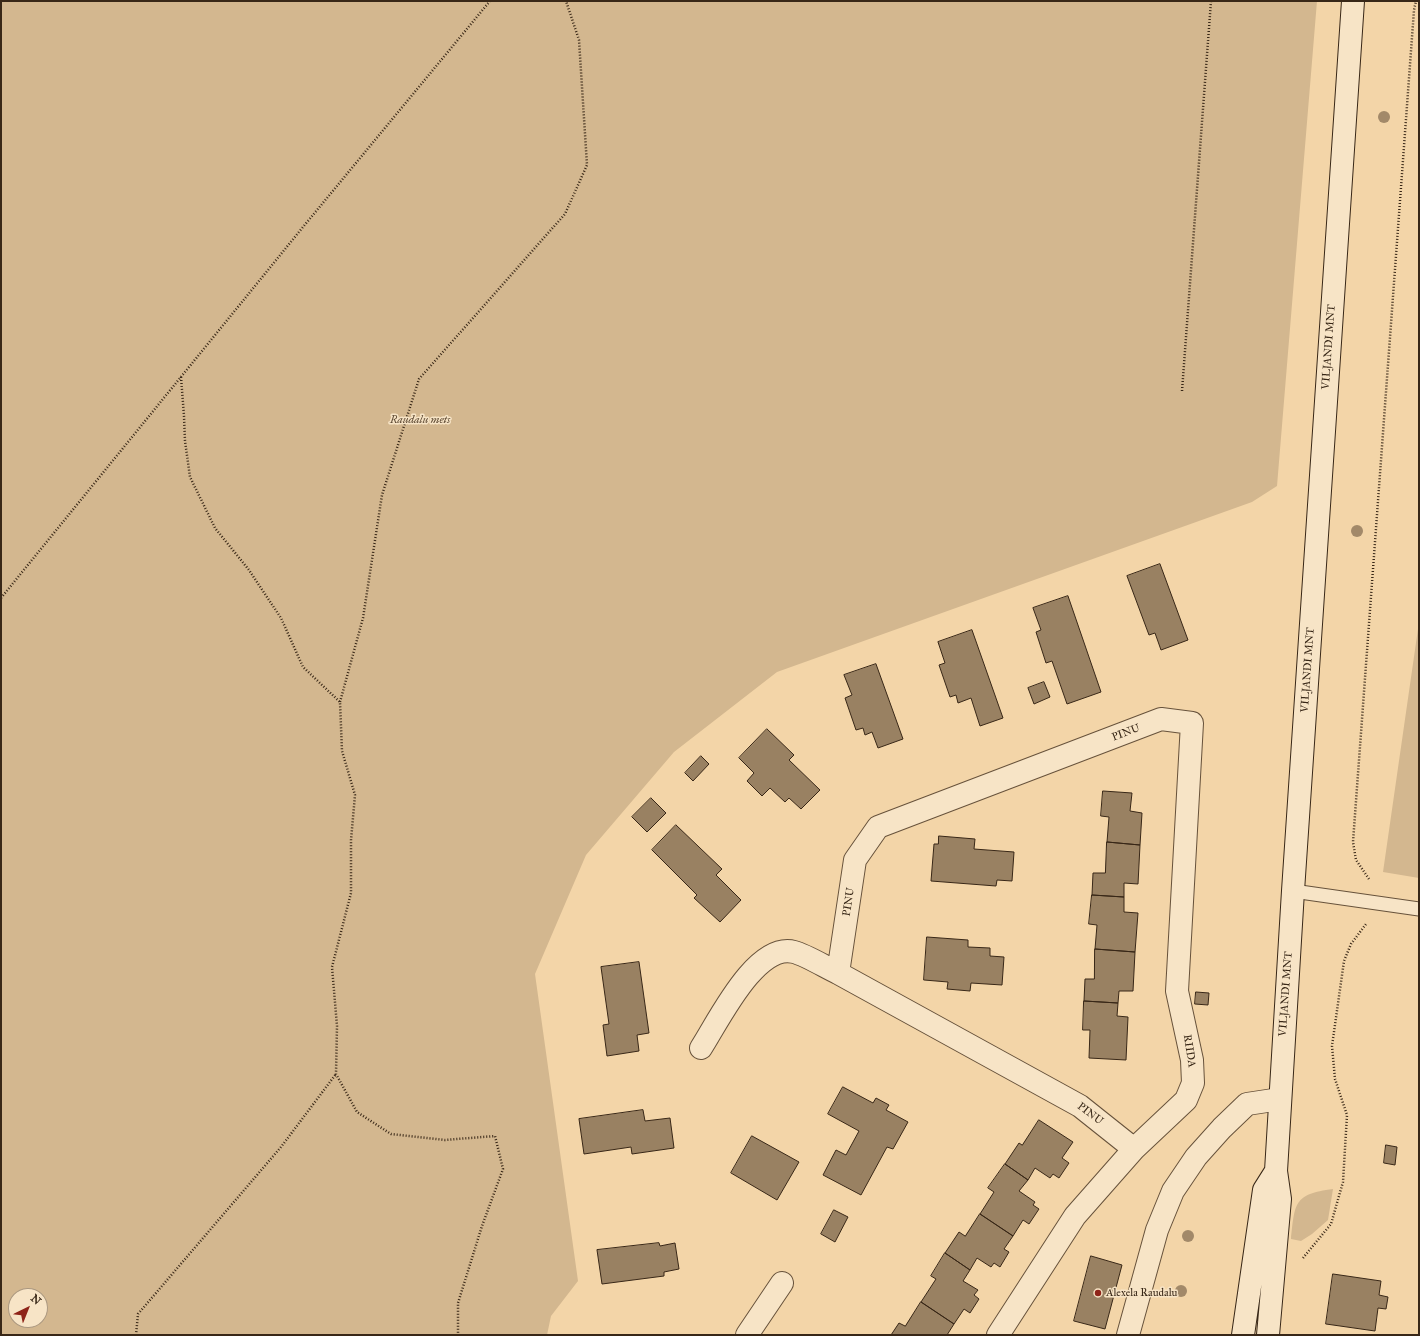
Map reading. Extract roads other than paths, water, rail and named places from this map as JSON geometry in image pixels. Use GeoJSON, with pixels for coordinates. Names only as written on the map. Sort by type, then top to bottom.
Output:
{"type":"FeatureCollection","features":[{"type":"Feature","properties":{"kind":"street","name":"VILJANDI MNT"},"geometry":{"type":"LineString","coordinates":[[1243,1335],[1264,1190],[1276,1171],[1293,891],[1353,1]]}},
{"type":"Feature","properties":{"kind":"street","name":"PINU"},"geometry":{"type":"LineString","coordinates":[[1134,1149],[1080,1106],[838,973],[856,860],[878,827],[1161,719],[1192,723]]}},
{"type":"Feature","properties":{"kind":"street","name":"RIIDA"},"geometry":{"type":"LineString","coordinates":[[998,1335],[1075,1216],[1134,1149],[1186,1100],[1193,1083],[1192,1060],[1177,991],[1192,723]]}},
{"type":"Feature","properties":{"kind":"street"},"geometry":{"type":"LineString","coordinates":[[701,1048],[734,993],[763,960],[777,952],[794,952],[838,973]]}},
{"type":"Feature","properties":{"kind":"street"},"geometry":{"type":"LineString","coordinates":[[1128,1335],[1158,1230],[1172,1191],[1196,1157],[1222,1128],[1247,1104],[1280,1099]]}},
{"type":"Feature","properties":{"kind":"street"},"geometry":{"type":"LineString","coordinates":[[1268,1335],[1280,1199],[1276,1171]]}},
{"type":"Feature","properties":{"kind":"street"},"geometry":{"type":"LineString","coordinates":[[747,1335],[782,1283]]}},
{"type":"Feature","properties":{"kind":"lane"},"geometry":{"type":"LineString","coordinates":[[1293,891],[1372,901],[1419,909]]}},
{"type":"Feature","properties":{"kind":"place","name":"Alexela Raudalu"},"geometry":{"type":"Point","coordinates":[1098,1293]}},
{"type":"Feature","properties":{"kind":"park label","name":"Raudalu mets"},"geometry":{"type":"Point","coordinates":[420,420]}}]}
